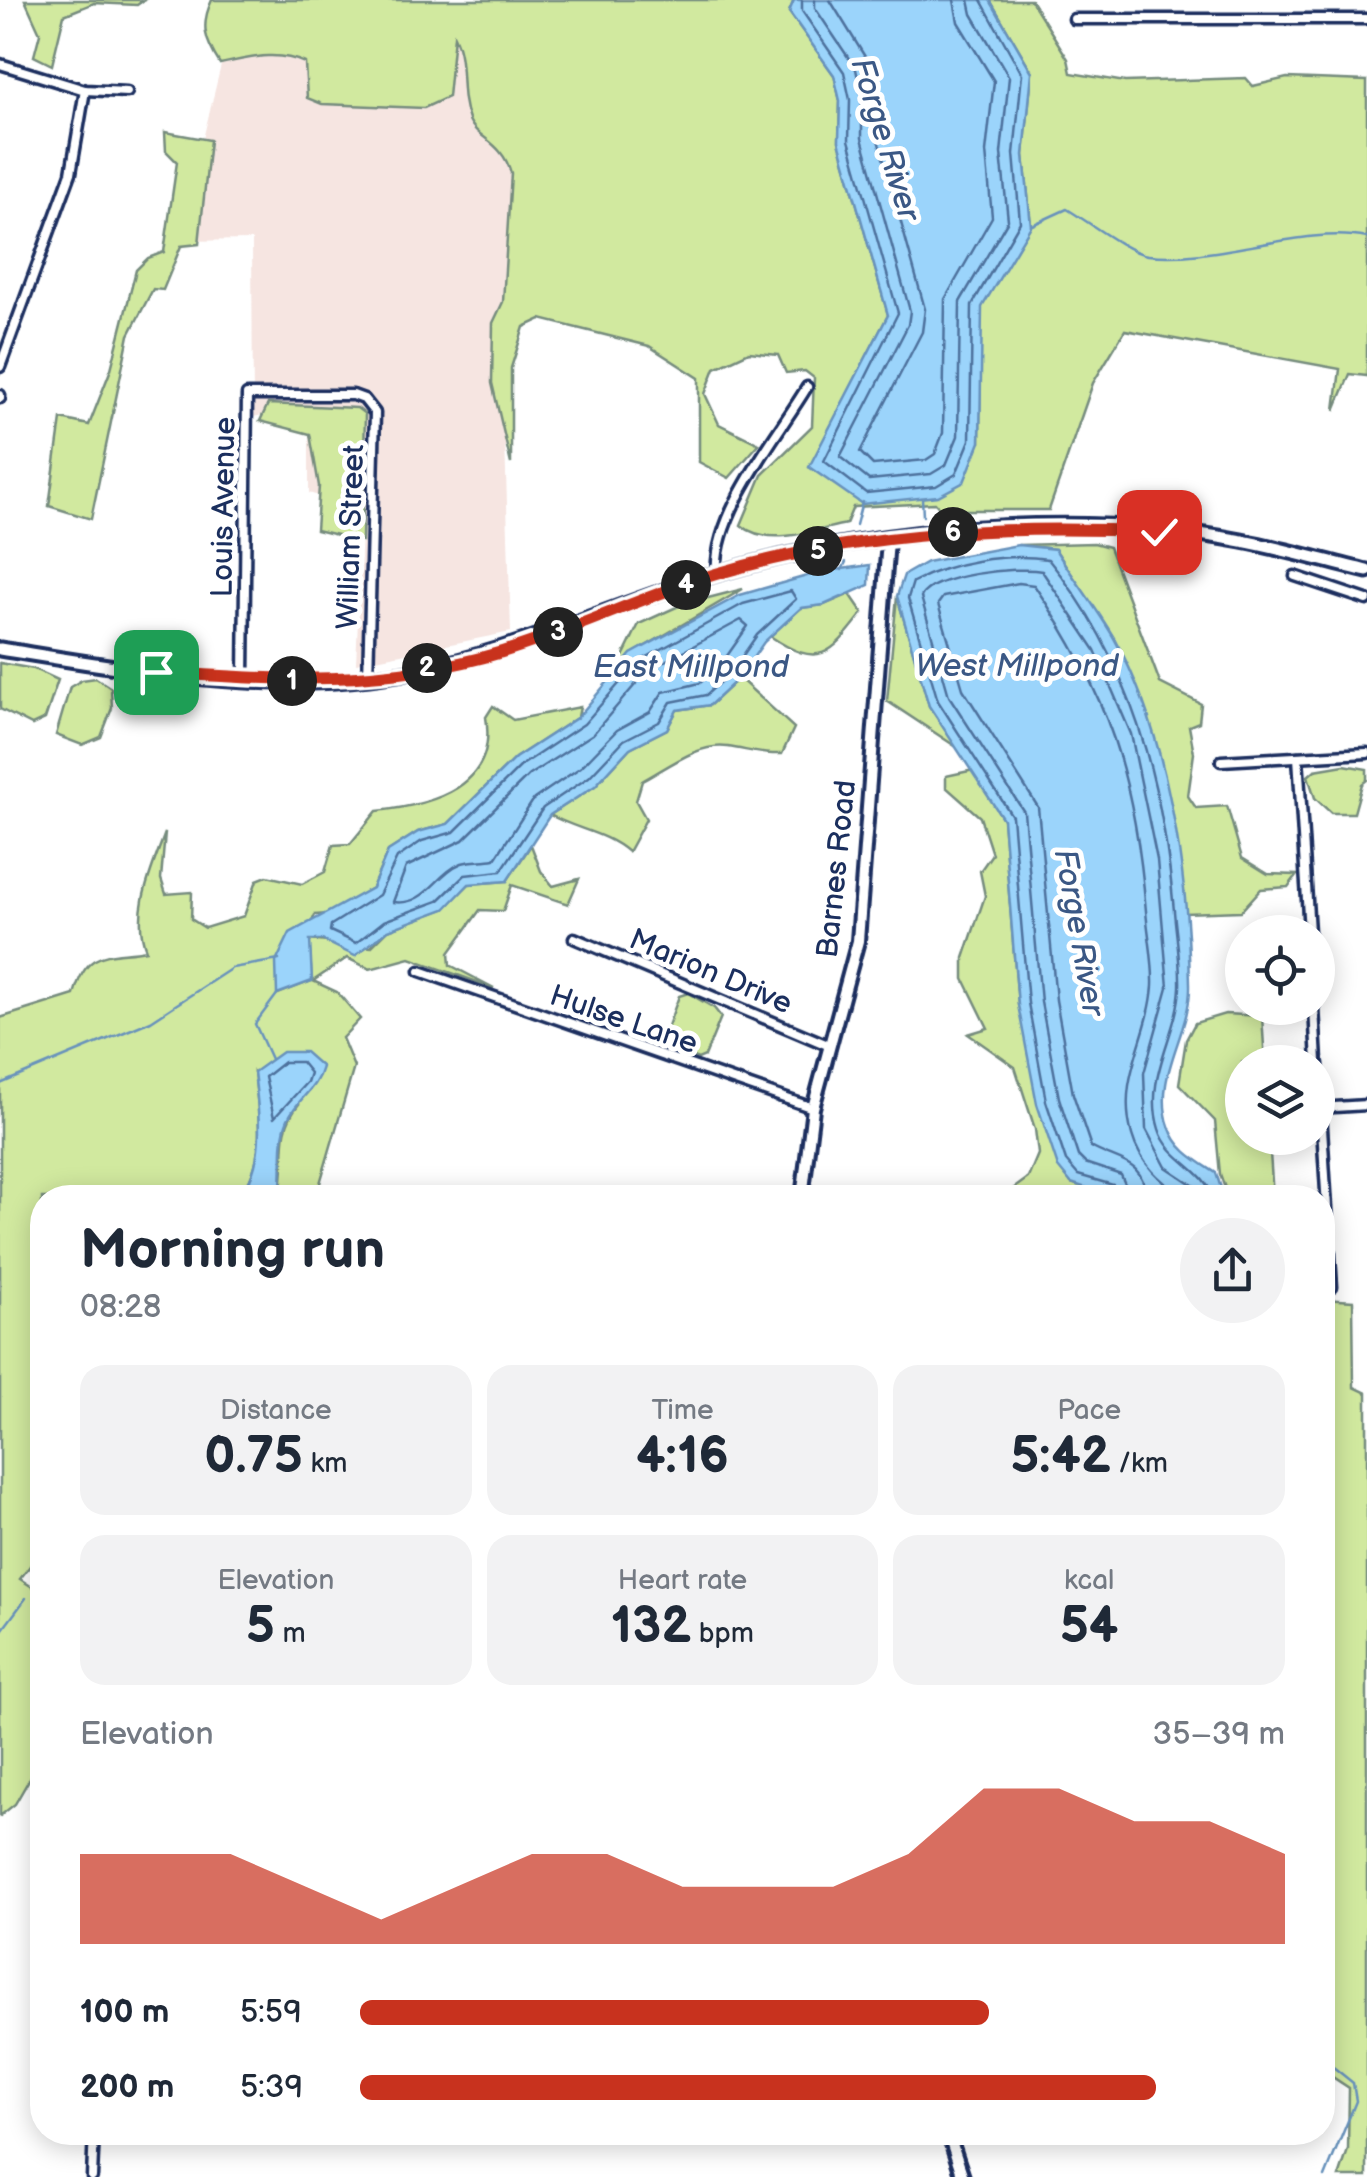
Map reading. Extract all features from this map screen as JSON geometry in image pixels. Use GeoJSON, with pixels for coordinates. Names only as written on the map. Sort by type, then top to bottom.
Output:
{"type":"FeatureCollection","features":[{"type":"Feature","properties":{"kind":"main road"},"geometry":{"type":"LineString","coordinates":[[0,649],[156,672],[244,678],[368,678],[502,652],[717,574],[888,540],[1014,529],[1159,532],[1240,540],[1367,571]]}},
{"type":"Feature","properties":{"kind":"street"},"geometry":{"type":"LineString","coordinates":[[1074,19],[1367,18]]}},
{"type":"Feature","properties":{"kind":"street"},"geometry":{"type":"LineString","coordinates":[[0,64],[85,90],[127,92]]}},
{"type":"Feature","properties":{"kind":"street"},"geometry":{"type":"LineString","coordinates":[[0,367],[71,173],[85,90]]}},
{"type":"Feature","properties":{"kind":"street"},"geometry":{"type":"LineString","coordinates":[[717,574],[715,553],[727,519],[807,387]]}},
{"type":"Feature","properties":{"kind":"street","name":"William Street"},"geometry":{"type":"LineString","coordinates":[[247,396],[353,395],[364,399],[375,414],[368,678]]}},
{"type":"Feature","properties":{"kind":"street","name":"Louis Avenue"},"geometry":{"type":"LineString","coordinates":[[244,678],[247,396]]}},
{"type":"Feature","properties":{"kind":"street","name":"Barnes Road"},"geometry":{"type":"LineString","coordinates":[[803,1185],[812,1108],[858,941],[888,540]]}},
{"type":"Feature","properties":{"kind":"street"},"geometry":{"type":"LineString","coordinates":[[1294,576],[1367,600]]}},
{"type":"Feature","properties":{"kind":"street"},"geometry":{"type":"LineString","coordinates":[[1221,761],[1367,753]]}},
{"type":"Feature","properties":{"kind":"street"},"geometry":{"type":"LineString","coordinates":[[1298,757],[1308,915]]}},
{"type":"Feature","properties":{"kind":"street","name":"Marion Drive"},"geometry":{"type":"LineString","coordinates":[[574,938],[830,1046]]}},
{"type":"Feature","properties":{"kind":"street","name":"Hulse Lane"},"geometry":{"type":"LineString","coordinates":[[420,972],[812,1108]]}},
{"type":"Feature","properties":{"kind":"street"},"geometry":{"type":"LineString","coordinates":[[1335,1107],[1367,1105]]}},
{"type":"Feature","properties":{"kind":"street"},"geometry":{"type":"LineString","coordinates":[[1322,1155],[1325,1185]]}},
{"type":"Feature","properties":{"kind":"street"},"geometry":{"type":"LineString","coordinates":[[92,2177],[93,2145]]}},
{"type":"Feature","properties":{"kind":"street"},"geometry":{"type":"LineString","coordinates":[[952,2145],[963,2177]]}},
{"type":"Feature","properties":{"kind":"shaded area"},"geometry":{"type":"Polygon","coordinates":[[[237,0],[521,0],[504,409],[511,632],[356,663],[363,510],[309,493],[309,406],[253,417],[252,240],[178,241],[237,0]]]}},
{"type":"Feature","properties":{"kind":"green space"},"geometry":{"type":"Polygon","coordinates":[[[25,0],[144,0],[137,5],[94,3],[64,15],[52,65],[34,56],[40,33],[25,0]]]}},
{"type":"Feature","properties":{"kind":"green space"},"geometry":{"type":"Polygon","coordinates":[[[212,0],[794,0],[789,12],[834,75],[840,101],[839,141],[888,315],[810,467],[980,442],[981,307],[1031,225],[1024,155],[1032,72],[990,0],[1031,0],[1068,59],[1071,73],[1125,82],[1246,78],[1253,86],[1287,78],[1367,81],[1367,376],[1350,374],[1335,410],[1340,369],[1125,330],[1093,383],[1049,510],[941,510],[935,503],[853,507],[846,524],[777,536],[752,532],[741,525],[762,475],[812,426],[814,378],[805,371],[786,373],[778,355],[749,352],[715,368],[705,394],[719,424],[759,444],[729,478],[699,462],[699,378],[649,346],[541,319],[524,327],[511,368],[511,464],[492,383],[493,323],[503,302],[511,173],[502,154],[469,120],[454,36],[448,97],[424,108],[322,104],[307,98],[305,63],[273,56],[220,64],[206,33],[212,0]]]}},
{"type":"Feature","properties":{"kind":"green space"},"geometry":{"type":"Polygon","coordinates":[[[165,132],[210,140],[199,244],[181,246],[163,290],[153,289],[129,335],[91,519],[49,506],[61,419],[89,425],[111,369],[136,270],[148,258],[164,252],[177,162],[166,151],[165,132]]]}},
{"type":"Feature","properties":{"kind":"green space"},"geometry":{"type":"Polygon","coordinates":[[[268,404],[357,408],[365,414],[362,541],[316,530],[319,486],[310,434],[260,421],[268,404]]]}},
{"type":"Feature","properties":{"kind":"green space"},"geometry":{"type":"Polygon","coordinates":[[[1094,543],[1109,547],[1160,683],[1201,704],[1199,722],[1189,726],[1194,753],[1188,796],[1196,808],[1227,806],[1242,858],[1268,874],[1297,875],[1288,887],[1261,889],[1241,911],[1184,913],[1179,857],[1115,640],[1055,549],[1018,545],[1094,543]]]}},
{"type":"Feature","properties":{"kind":"green space"},"geometry":{"type":"Polygon","coordinates":[[[743,589],[632,654],[614,675],[639,624],[681,605],[743,589]]]}},
{"type":"Feature","properties":{"kind":"green space"},"geometry":{"type":"Polygon","coordinates":[[[850,594],[863,613],[842,639],[823,653],[801,653],[770,636],[801,608],[824,605],[850,594]]]}},
{"type":"Feature","properties":{"kind":"green space"},"geometry":{"type":"Polygon","coordinates":[[[897,596],[929,706],[958,748],[887,701],[897,596]]]}},
{"type":"Feature","properties":{"kind":"green space"},"geometry":{"type":"Polygon","coordinates":[[[0,663],[34,669],[58,680],[45,719],[32,725],[0,709],[0,663]]]}},
{"type":"Feature","properties":{"kind":"green space"},"geometry":{"type":"Polygon","coordinates":[[[96,678],[111,688],[112,708],[101,737],[82,745],[56,735],[70,687],[96,678]]]}},
{"type":"Feature","properties":{"kind":"green space"},"geometry":{"type":"Polygon","coordinates":[[[739,678],[794,728],[782,754],[706,748],[642,781],[636,801],[646,819],[628,852],[610,840],[550,815],[595,786],[630,748],[667,729],[677,710],[710,705],[739,678]]]}},
{"type":"Feature","properties":{"kind":"green space"},"geometry":{"type":"Polygon","coordinates":[[[493,706],[513,720],[580,707],[578,717],[515,758],[448,824],[418,832],[388,851],[372,888],[329,914],[315,915],[278,994],[312,981],[309,940],[371,947],[388,930],[444,909],[469,884],[507,881],[531,845],[541,871],[553,886],[579,879],[568,904],[512,885],[503,911],[480,910],[449,953],[450,965],[494,988],[410,958],[370,969],[347,958],[313,981],[337,992],[360,1019],[342,1038],[354,1067],[320,1185],[282,1185],[284,1137],[299,1104],[254,1072],[259,1138],[247,1185],[30,1185],[30,1566],[20,1579],[30,1586],[30,1778],[15,1804],[0,1816],[0,1018],[74,995],[85,969],[101,957],[146,950],[142,906],[165,833],[161,879],[166,894],[192,892],[191,919],[205,928],[244,916],[257,880],[267,876],[302,884],[325,872],[333,845],[350,844],[377,811],[439,797],[472,776],[487,741],[486,717],[493,706]]]}},
{"type":"Feature","properties":{"kind":"green space"},"geometry":{"type":"Polygon","coordinates":[[[1344,765],[1367,769],[1367,780],[1362,784],[1354,813],[1331,813],[1315,798],[1308,776],[1315,770],[1344,765]]]}},
{"type":"Feature","properties":{"kind":"green space"},"geometry":{"type":"Polygon","coordinates":[[[974,770],[1003,819],[1018,1005],[1071,1183],[1077,1185],[1018,1185],[1028,1178],[1038,1154],[1035,1129],[1015,1067],[968,1034],[988,1028],[964,979],[964,958],[985,896],[980,871],[992,854],[980,817],[946,787],[946,776],[974,770]]]}},
{"type":"Feature","properties":{"kind":"green space"},"geometry":{"type":"Polygon","coordinates":[[[688,993],[714,1008],[721,1017],[705,1056],[698,1059],[661,1045],[679,996],[688,993]]]}},
{"type":"Feature","properties":{"kind":"green space"},"geometry":{"type":"Polygon","coordinates":[[[1225,1014],[1225,1025],[1263,1025],[1264,1045],[1225,1045],[1225,1155],[1270,1155],[1272,1185],[1224,1185],[1215,1121],[1179,1084],[1186,1040],[1195,1023],[1225,1014]]]}},
{"type":"Feature","properties":{"kind":"green space"},"geometry":{"type":"Polygon","coordinates":[[[1335,1300],[1353,1301],[1354,1387],[1367,1393],[1367,2177],[1339,2177],[1348,2150],[1349,2088],[1335,2079],[1335,1300]]]}},
{"type":"Feature","properties":{"kind":"water"},"geometry":{"type":"Polygon","coordinates":[[[794,0],[990,0],[1032,72],[1024,155],[1031,226],[982,307],[980,442],[964,482],[938,496],[862,504],[809,467],[888,315],[839,141],[840,101],[834,75],[789,12],[794,0]]]}},
{"type":"Feature","properties":{"kind":"water","name":"West Millpond"},"geometry":{"type":"Polygon","coordinates":[[[1018,545],[1055,549],[1100,615],[1133,676],[1172,806],[1185,898],[1189,1003],[1168,1073],[1165,1108],[1177,1142],[1216,1173],[1220,1185],[1077,1185],[1058,1167],[1037,1104],[1018,1005],[1003,819],[929,706],[897,596],[904,575],[927,562],[1018,545]]]}},
{"type":"Feature","properties":{"kind":"water","name":"East Millpond"},"geometry":{"type":"Polygon","coordinates":[[[870,565],[869,585],[824,605],[801,608],[764,642],[739,678],[710,705],[677,710],[667,729],[630,748],[595,786],[550,815],[507,881],[469,884],[445,909],[388,930],[355,956],[322,940],[310,940],[312,981],[277,994],[276,962],[290,933],[372,888],[388,851],[418,832],[448,824],[515,758],[578,717],[631,654],[740,595],[821,572],[870,565]]]}},
{"type":"Feature","properties":{"kind":"water"},"geometry":{"type":"Polygon","coordinates":[[[282,1052],[305,1052],[322,1067],[316,1082],[288,1119],[280,1185],[247,1185],[259,1138],[254,1072],[282,1052]]]}},
{"type":"Feature","properties":{"kind":"waterway"},"geometry":{"type":"LineString","coordinates":[[1032,225],[1067,209],[1119,242],[1148,255],[1202,254],[1316,236],[1367,238]]}},
{"type":"Feature","properties":{"kind":"waterway","name":"Forge River"},"geometry":{"type":"LineString","coordinates":[[922,498],[923,516]]}},
{"type":"Feature","properties":{"kind":"waterway"},"geometry":{"type":"LineString","coordinates":[[856,525],[862,502]]}},
{"type":"Feature","properties":{"kind":"waterway"},"geometry":{"type":"LineString","coordinates":[[842,570],[846,562]]}},
{"type":"Feature","properties":{"kind":"waterway"},"geometry":{"type":"LineString","coordinates":[[0,1084],[151,1021],[232,968],[279,960]]}},
{"type":"Feature","properties":{"kind":"waterway"},"geometry":{"type":"LineString","coordinates":[[271,1059],[255,1024],[278,993]]}},
{"type":"Feature","properties":{"kind":"waterway"},"geometry":{"type":"LineString","coordinates":[[0,1633],[26,1598]]}},
{"type":"Feature","properties":{"kind":"waterway","name":"Forge River"},"geometry":{"type":"LineString","coordinates":[[1325,2177],[1356,2101],[1353,2083],[1335,2068]]}},
{"type":"Feature","properties":{"kind":"route"},"geometry":{"type":"LineString","coordinates":[[156,672],[278,681],[368,678],[502,652],[717,574],[812,552],[934,533],[1055,528],[1159,532]]}}]}
